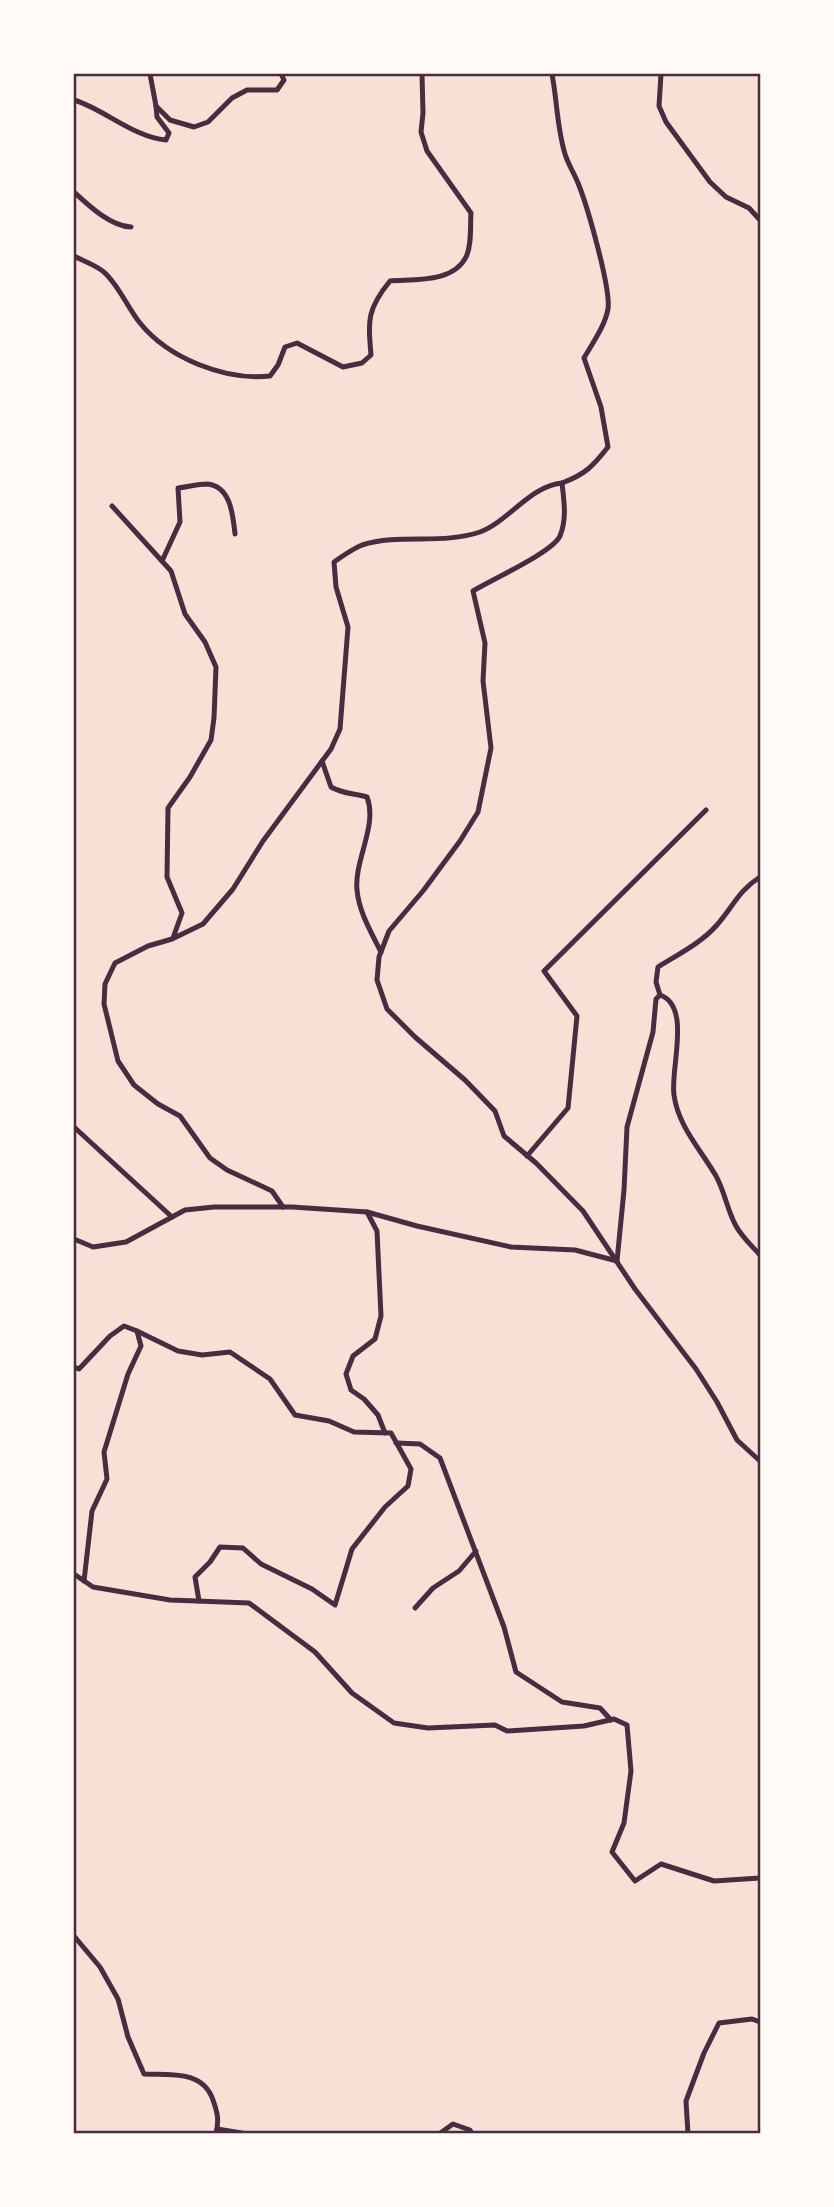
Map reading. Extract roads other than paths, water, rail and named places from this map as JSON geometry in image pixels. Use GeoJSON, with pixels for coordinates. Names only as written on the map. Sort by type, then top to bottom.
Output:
{"type":"FeatureCollection","features":[{"type":"Feature","properties":{"kind":"street"},"geometry":{"type":"LineString","coordinates":[[74,100],[117,122],[157,139],[166,140],[169,133],[157,117],[150,74]]}},
{"type":"Feature","properties":{"kind":"street"},"geometry":{"type":"LineString","coordinates":[[156,106],[170,120],[194,127],[208,122],[232,97],[247,90],[277,90],[284,80],[281,74]]}},
{"type":"Feature","properties":{"kind":"street"},"geometry":{"type":"LineString","coordinates":[[74,256],[105,273],[146,331],[166,347],[214,372],[270,376],[285,347],[297,344],[343,367],[362,363],[371,355],[368,321],[377,297],[390,281],[438,278],[456,270],[467,256],[471,213],[427,151],[421,132],[422,74]]}},
{"type":"Feature","properties":{"kind":"street"},"geometry":{"type":"LineString","coordinates":[[283,1207],[272,1191],[227,1170],[209,1158],[180,1116],[158,1104],[134,1085],[118,1061],[104,1004],[105,984],[115,963],[148,946],[173,939],[203,924],[233,889],[263,841],[322,761],[341,729],[348,627],[336,587],[334,562],[360,546],[392,539],[452,537],[481,531],[540,491],[581,475],[590,469],[608,447],[601,407],[584,358],[608,309],[605,284],[587,207],[563,146],[552,74]]}},
{"type":"Feature","properties":{"kind":"street"},"geometry":{"type":"LineString","coordinates":[[662,74],[659,106],[666,122],[710,183],[726,197],[749,208],[761,220]]}},
{"type":"Feature","properties":{"kind":"street"},"geometry":{"type":"LineString","coordinates":[[74,192],[109,220],[131,227]]}},
{"type":"Feature","properties":{"kind":"street"},"geometry":{"type":"LineString","coordinates":[[562,483],[565,514],[559,539],[542,553],[473,591],[485,643],[483,681],[491,748],[478,812],[423,891],[389,931],[381,951],[377,980],[387,1009],[495,1111],[505,1136],[583,1211],[635,1289],[696,1369],[718,1402],[737,1440],[761,1461]]}},
{"type":"Feature","properties":{"kind":"street"},"geometry":{"type":"LineString","coordinates":[[162,561],[180,522],[178,488],[208,484],[219,489],[233,509],[235,534]]}},
{"type":"Feature","properties":{"kind":"street"},"geometry":{"type":"LineString","coordinates":[[112,506],[172,571],[185,614],[205,642],[216,667],[211,740],[190,778],[168,808],[167,877],[182,913],[173,939]]}},
{"type":"Feature","properties":{"kind":"street"},"geometry":{"type":"LineString","coordinates":[[322,761],[331,787],[342,793],[356,793],[366,797],[369,804],[357,890],[365,921],[381,951]]}},
{"type":"Feature","properties":{"kind":"street"},"geometry":{"type":"LineString","coordinates":[[527,1156],[568,1108],[577,1016],[544,971],[706,810]]}},
{"type":"Feature","properties":{"kind":"street"},"geometry":{"type":"LineString","coordinates":[[761,877],[747,886],[716,926],[698,942],[658,967],[656,982],[660,995],[672,1003],[676,1010],[678,1041],[673,1077],[677,1110],[683,1125],[717,1177],[737,1229],[761,1255]]}},
{"type":"Feature","properties":{"kind":"street"},"geometry":{"type":"LineString","coordinates":[[617,1261],[627,1127],[653,1032],[656,999],[660,995]]}},
{"type":"Feature","properties":{"kind":"street"},"geometry":{"type":"LineString","coordinates":[[74,1127],[172,1217]]}},
{"type":"Feature","properties":{"kind":"street"},"geometry":{"type":"LineString","coordinates":[[74,1239],[93,1247],[125,1242],[185,1210],[214,1207],[283,1207],[367,1212],[511,1247],[575,1250],[617,1261]]}},
{"type":"Feature","properties":{"kind":"street"},"geometry":{"type":"LineString","coordinates":[[367,1212],[376,1231],[381,1316],[375,1339],[353,1356],[346,1374],[351,1390],[365,1399],[385,1433]]}},
{"type":"Feature","properties":{"kind":"street"},"geometry":{"type":"LineString","coordinates":[[74,1367],[79,1369],[110,1336],[124,1326],[178,1351],[202,1355],[230,1352],[270,1379],[295,1415],[329,1421],[354,1432],[391,1433],[411,1469],[408,1486],[386,1507],[352,1549],[335,1605],[312,1588],[261,1564],[243,1548],[219,1547],[210,1562],[195,1577],[198,1601]]}},
{"type":"Feature","properties":{"kind":"street"},"geometry":{"type":"LineString","coordinates":[[84,1581],[92,1511],[107,1479],[104,1452],[128,1374],[141,1346],[137,1331]]}},
{"type":"Feature","properties":{"kind":"street"},"geometry":{"type":"LineString","coordinates":[[396,1443],[420,1444],[440,1458],[504,1628],[516,1672],[562,1702],[600,1708],[611,1720]]}},
{"type":"Feature","properties":{"kind":"street"},"geometry":{"type":"LineString","coordinates":[[415,1608],[433,1588],[460,1571],[476,1551]]}},
{"type":"Feature","properties":{"kind":"street"},"geometry":{"type":"LineString","coordinates":[[74,1574],[93,1587],[106,1590],[170,1600],[249,1602],[315,1652],[352,1693],[394,1723],[428,1728],[495,1726],[506,1731],[584,1726],[611,1720],[627,1725],[631,1771],[624,1823],[612,1852],[635,1881],[661,1864],[714,1881],[761,1878]]}},
{"type":"Feature","properties":{"kind":"street"},"geometry":{"type":"LineString","coordinates":[[74,1936],[100,1967],[118,1999],[128,2037],[144,2074],[179,2075],[201,2081],[211,2094],[219,2119],[216,2131],[247,2133]]}},
{"type":"Feature","properties":{"kind":"street"},"geometry":{"type":"LineString","coordinates":[[688,2133],[686,2101],[719,2022],[752,2019],[761,2022]]}},
{"type":"Feature","properties":{"kind":"street"},"geometry":{"type":"LineString","coordinates":[[439,2133],[453,2124],[472,2133]]}}]}
